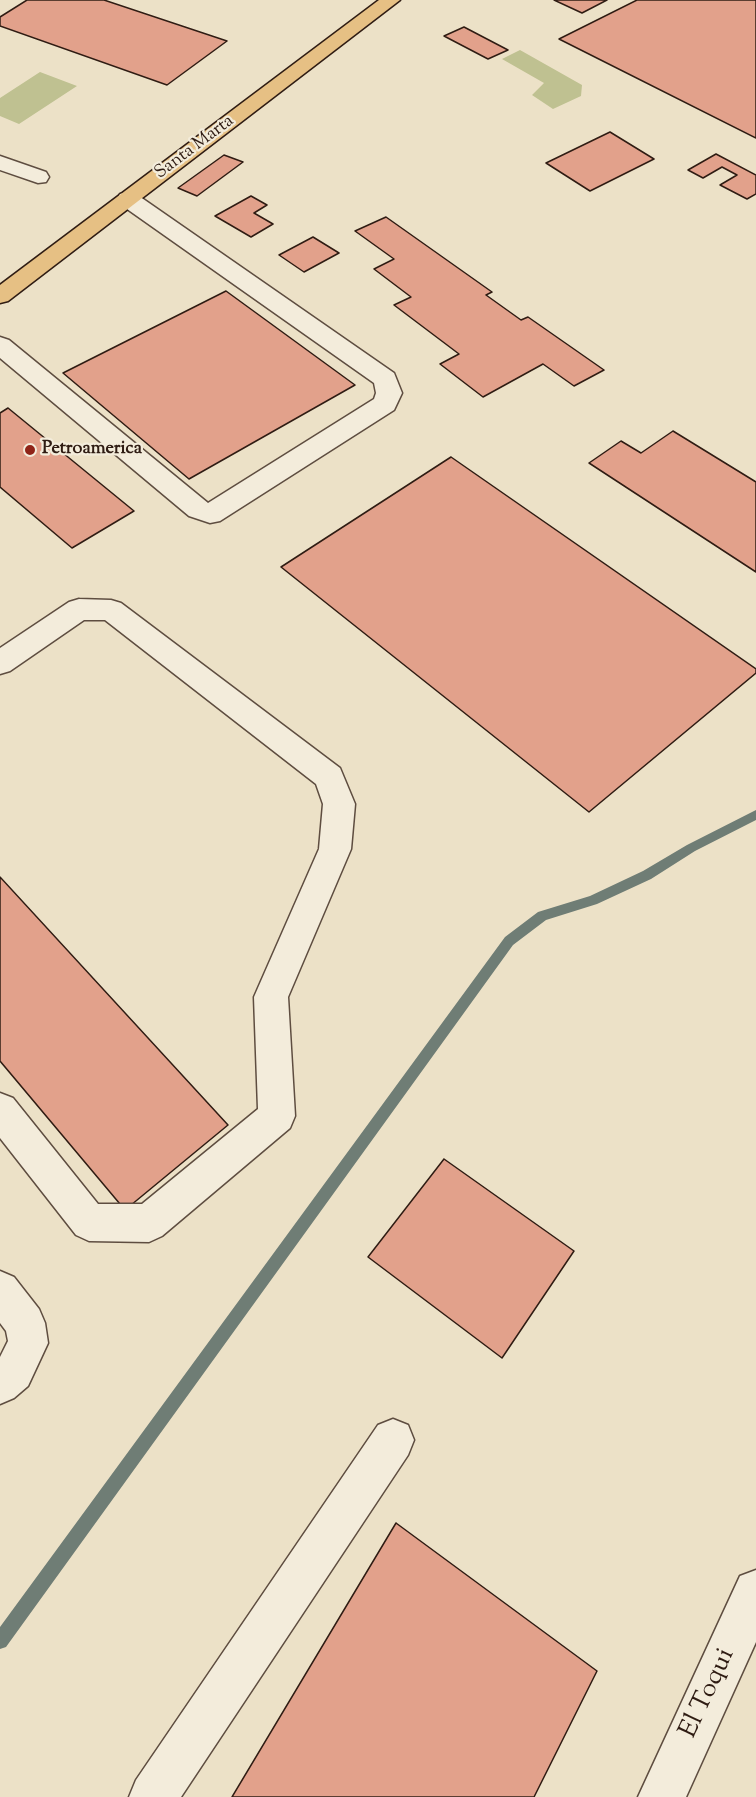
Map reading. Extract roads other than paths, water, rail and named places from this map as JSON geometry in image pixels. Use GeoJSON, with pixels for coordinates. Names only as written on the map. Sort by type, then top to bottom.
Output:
{"type":"FeatureCollection","features":[{"type":"Feature","properties":{"kind":"main road","name":"Santa Marta"},"geometry":{"type":"LineString","coordinates":[[0,296],[391,0]]}},
{"type":"Feature","properties":{"kind":"street"},"geometry":{"type":"LineString","coordinates":[[0,162],[38,177]]}},
{"type":"Feature","properties":{"kind":"street"},"geometry":{"type":"LineString","coordinates":[[0,345],[198,509],[210,514],[385,404],[389,393],[385,379],[128,199]]}},
{"type":"Feature","properties":{"kind":"street"},"geometry":{"type":"LineString","coordinates":[[0,663],[79,609],[111,610],[328,777],[339,804],[335,849],[271,997],[277,1116],[149,1223],[89,1222],[0,1110]]}},
{"type":"Feature","properties":{"kind":"street"},"geometry":{"type":"LineString","coordinates":[[0,1291],[25,1323],[28,1343],[14,1372],[0,1384]]}},
{"type":"Feature","properties":{"kind":"street"},"geometry":{"type":"LineString","coordinates":[[153,1797],[393,1440]]}},
{"type":"Feature","properties":{"kind":"street","name":"El Toqui"},"geometry":{"type":"LineString","coordinates":[[662,1797],[756,1592]]}},
{"type":"Feature","properties":{"kind":"waterway"},"geometry":{"type":"LineString","coordinates":[[0,1641],[509,941],[542,916],[593,900],[647,875],[691,848],[756,815]]}},
{"type":"Feature","properties":{"kind":"place","name":"Petroamerica"},"geometry":{"type":"Point","coordinates":[30,450]}}]}
